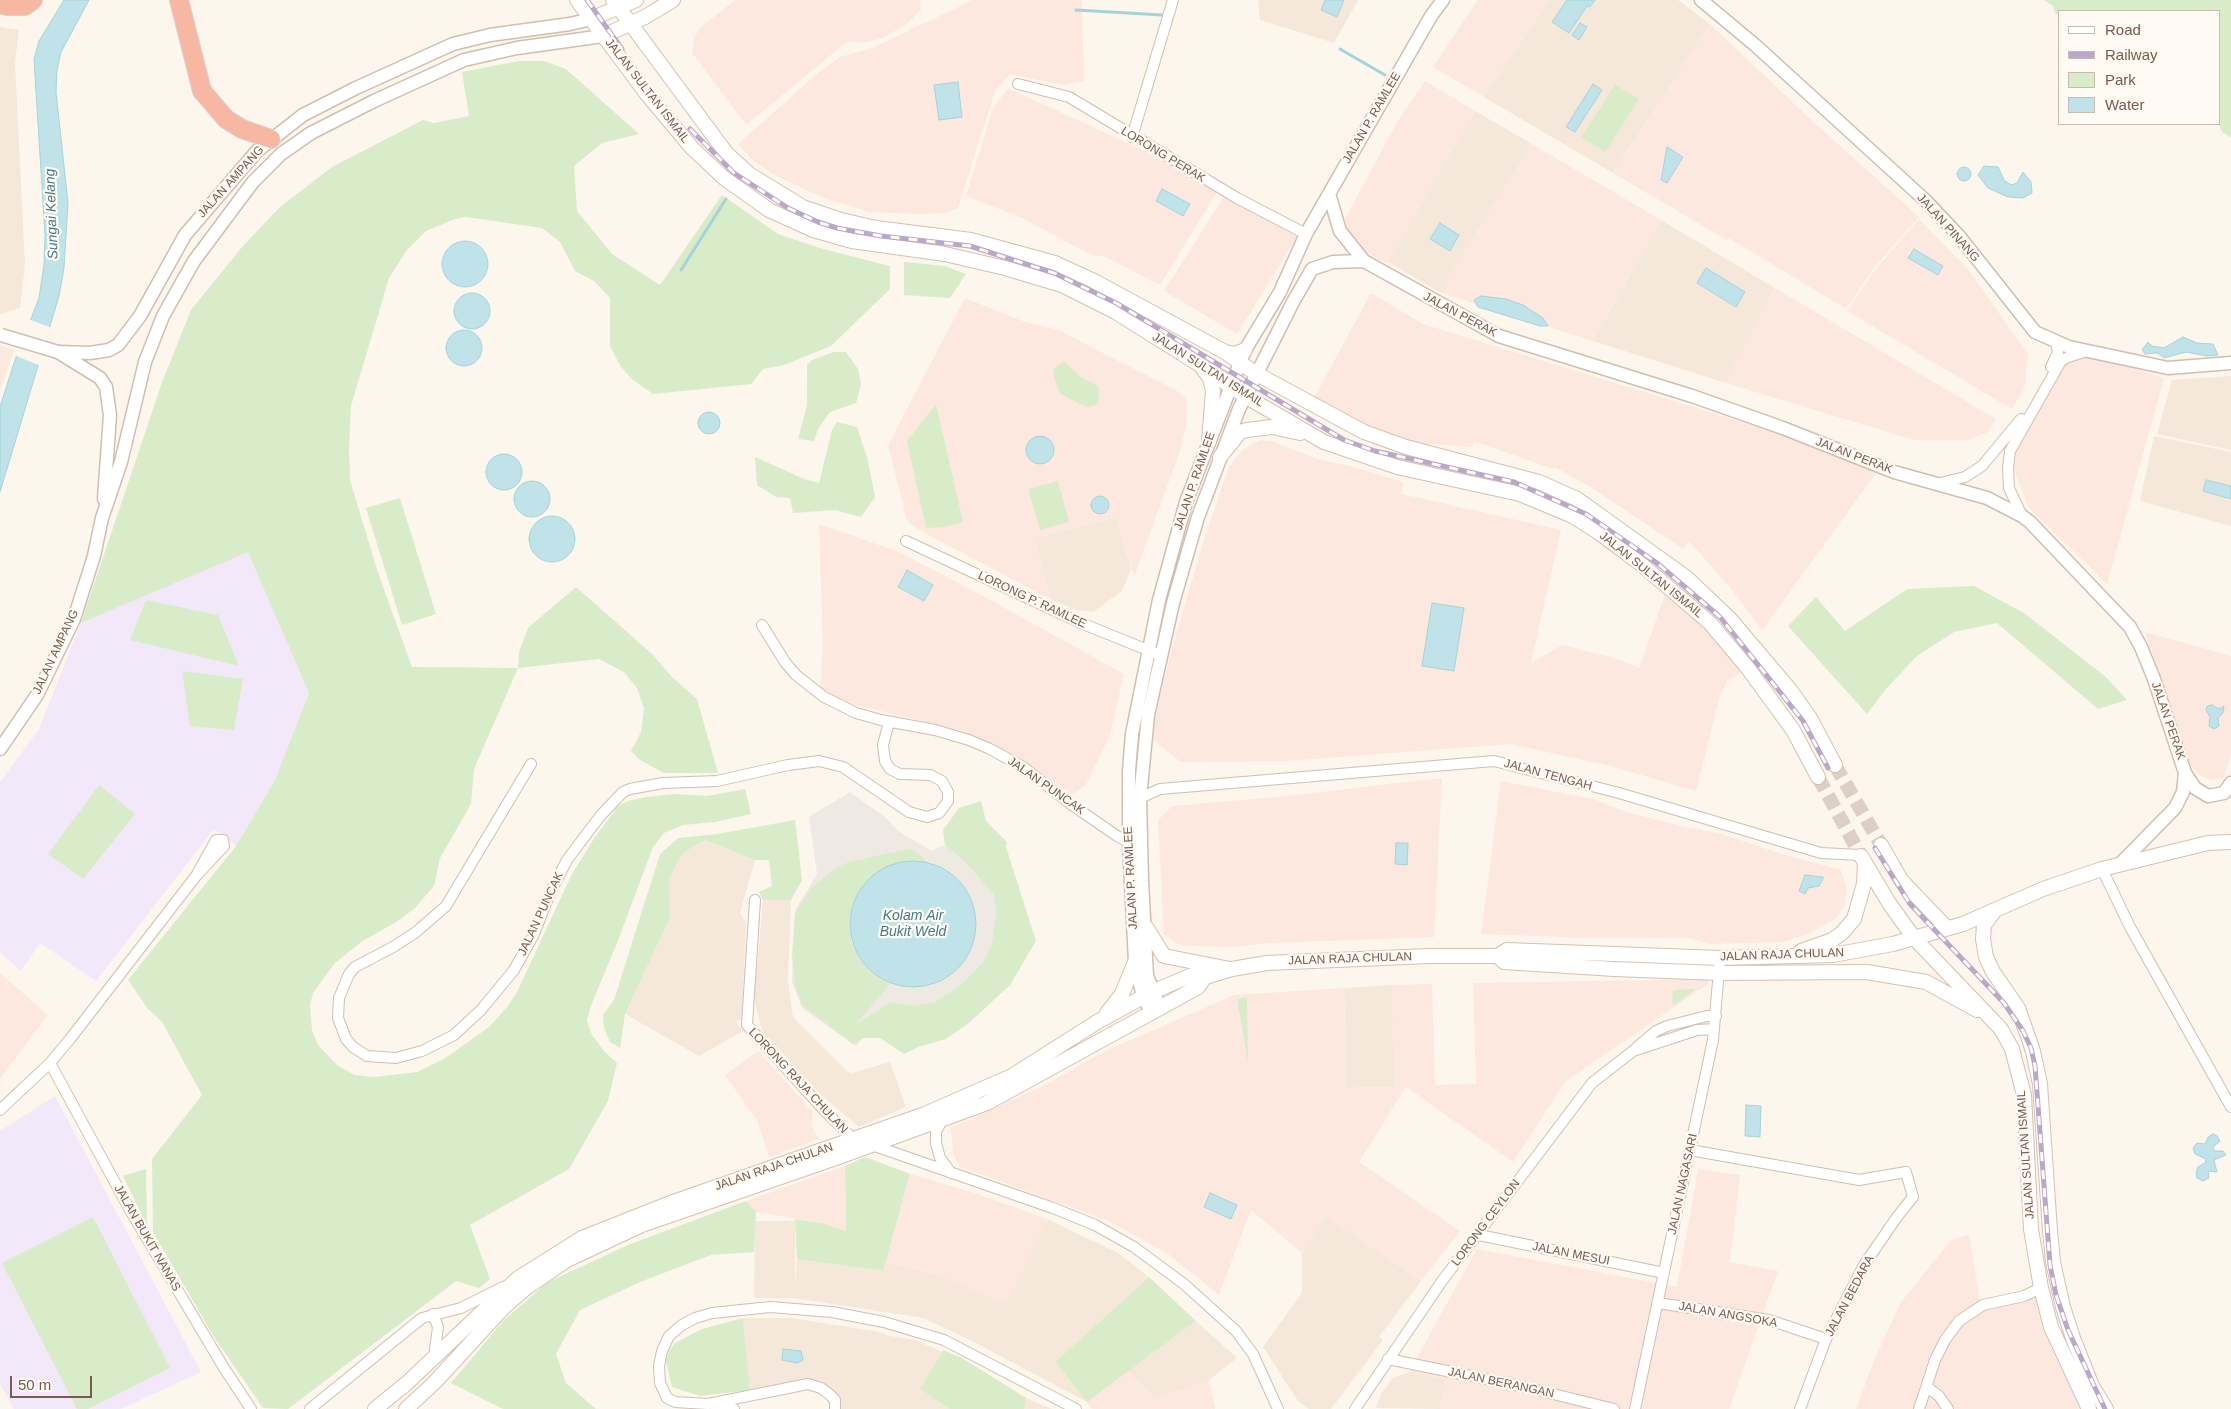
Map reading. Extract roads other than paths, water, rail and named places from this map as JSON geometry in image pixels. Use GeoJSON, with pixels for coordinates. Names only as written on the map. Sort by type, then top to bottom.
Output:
{"type":"FeatureCollection","features":[{"type":"Feature","properties":{"kind":"highway"},"geometry":{"type":"LineString","coordinates":[[179,0],[202,91],[226,119],[242,130],[271,139]]}},
{"type":"Feature","properties":{"kind":"highway"},"geometry":{"type":"LineString","coordinates":[[0,4],[16,7],[25,6],[32,1]]}},
{"type":"Feature","properties":{"kind":"main road","name":"JALAN SULTAN ISMAIL"},"geometry":{"type":"LineString","coordinates":[[577,0],[646,93],[692,148],[724,178],[769,210],[813,230],[852,241],[945,254],[1004,268],[1062,286],[1114,311],[1197,363],[1245,396],[1313,436],[1344,450],[1397,467],[1520,494],[1573,516],[1641,564],[1715,629],[1747,667],[1792,730],[1818,777]]}},
{"type":"Feature","properties":{"kind":"main road","name":"JALAN AMPANG"},"geometry":{"type":"LineString","coordinates":[[591,19],[616,4],[636,0]]}},
{"type":"Feature","properties":{"kind":"main road","name":"JALAN AMPANG"},"geometry":{"type":"LineString","coordinates":[[603,36],[645,17],[673,0]]}},
{"type":"Feature","properties":{"kind":"main road","name":"JALAN SULTAN ISMAIL"},"geometry":{"type":"LineString","coordinates":[[616,4],[727,154],[749,174],[786,198],[841,220],[876,228],[978,242],[1054,263],[1094,281],[1225,352],[1243,356],[1255,373],[1380,439],[1538,482],[1577,499],[1687,578],[1730,619],[1791,691],[1810,718],[1835,765]]}},
{"type":"Feature","properties":{"kind":"main road"},"geometry":{"type":"LineString","coordinates":[[1197,363],[1210,378],[1213,391],[1209,441]]}},
{"type":"Feature","properties":{"kind":"main road"},"geometry":{"type":"LineString","coordinates":[[1220,457],[1240,432],[1247,430],[1272,427],[1313,436]]}},
{"type":"Feature","properties":{"kind":"main road","name":"JALAN RAJA CHULAN"},"geometry":{"type":"LineString","coordinates":[[380,1406],[517,1279],[558,1251],[598,1231],[672,1202],[925,1114],[1012,1076],[1097,1022],[1148,994],[1192,975],[1205,977],[1267,962],[1324,959],[1498,956],[1507,950],[1720,958],[1833,955],[1869,950],[1963,924],[2043,888],[2102,869],[2208,843],[2231,842]]}},
{"type":"Feature","properties":{"kind":"main road"},"geometry":{"type":"LineString","coordinates":[[1881,845],[1901,880],[1947,928]]}},
{"type":"Feature","properties":{"kind":"main road","name":"JALAN SULTAN ISMAIL"},"geometry":{"type":"LineString","coordinates":[[1862,858],[1889,903],[1914,938],[2001,1029],[2012,1049],[2024,1095],[2031,1229],[2041,1288],[2051,1327],[2085,1408]]}},
{"type":"Feature","properties":{"kind":"main road"},"geometry":{"type":"LineString","coordinates":[[1771,957],[1821,945],[1842,933],[1854,919],[1864,884],[1862,858]]}},
{"type":"Feature","properties":{"kind":"main road","name":"JALAN SULTAN ISMAIL"},"geometry":{"type":"LineString","coordinates":[[1995,910],[1984,925],[1983,939],[1986,957],[1993,972],[2018,1008],[2033,1051],[2038,1076],[2050,1231],[2057,1280],[2073,1338],[2092,1386],[2106,1409]]}},
{"type":"Feature","properties":{"kind":"main road"},"geometry":{"type":"LineString","coordinates":[[1146,927],[1164,956],[1232,969]]}},
{"type":"Feature","properties":{"kind":"main road","name":"JALAN RAJA CHULAN"},"geometry":{"type":"LineString","coordinates":[[1498,956],[1504,962],[1720,973],[1867,972],[1906,977],[1926,982],[1946,992],[1971,1006],[2001,1029]]}},
{"type":"Feature","properties":{"kind":"main road"},"geometry":{"type":"LineString","coordinates":[[1097,1022],[1111,1010],[1122,994],[1135,962]]}},
{"type":"Feature","properties":{"kind":"main road","name":"JALAN RAJA CHULAN"},"geometry":{"type":"LineString","coordinates":[[406,1409],[435,1382],[502,1308],[526,1288],[567,1260],[642,1225],[942,1120],[1010,1092],[1198,987],[1205,977]]}},
{"type":"Feature","properties":{"kind":"street"},"geometry":{"type":"LineString","coordinates":[[1132,136],[1173,0]]}},
{"type":"Feature","properties":{"kind":"street","name":"JALAN P. RAMLEE"},"geometry":{"type":"LineString","coordinates":[[1156,1010],[1135,962],[1135,844],[1159,600],[1186,502],[1243,356],[1280,292],[1306,234],[1431,16],[1443,0]]}},
{"type":"Feature","properties":{"kind":"street","name":"JALAN PINANG"},"geometry":{"type":"LineString","coordinates":[[1701,0],[1755,45],[1926,201],[1959,236],[2035,332],[2056,343],[2168,368],[2231,363]]}},
{"type":"Feature","properties":{"kind":"street","name":"JALAN AMPANG"},"geometry":{"type":"LineString","coordinates":[[58,352],[90,353],[110,350],[118,345],[140,316],[185,235],[254,154],[271,139],[321,106],[454,44],[490,35],[591,19]]}},
{"type":"Feature","properties":{"kind":"street","name":"JALAN AMPANG"},"geometry":{"type":"LineString","coordinates":[[0,749],[37,695],[74,619],[94,556],[102,518],[121,462],[145,362],[163,316],[194,261],[212,234],[254,182],[281,154],[319,128],[464,60],[517,48],[603,36]]}},
{"type":"Feature","properties":{"kind":"street","name":"LORONG PERAK"},"geometry":{"type":"LineString","coordinates":[[1018,84],[1069,97],[1237,198],[1306,234]]}},
{"type":"Feature","properties":{"kind":"street","name":"JALAN PERAK"},"geometry":{"type":"LineString","coordinates":[[1329,194],[1340,231],[1364,261],[1499,336],[1692,396],[1783,428],[1894,472],[1987,498],[2022,516],[2130,626],[2154,679],[2185,773],[2183,792],[2175,808],[2119,865]]}},
{"type":"Feature","properties":{"kind":"street","name":"JALAN P. RAMLEE"},"geometry":{"type":"LineString","coordinates":[[1148,994],[1146,927],[1128,788],[1130,752],[1154,653],[1173,603],[1198,517],[1220,457],[1255,373],[1312,269],[1333,262],[1364,261]]}},
{"type":"Feature","properties":{"kind":"street"},"geometry":{"type":"LineString","coordinates":[[1,335],[58,352]]}},
{"type":"Feature","properties":{"kind":"street"},"geometry":{"type":"LineString","coordinates":[[1934,484],[1950,482],[1965,477],[1982,466],[1999,447],[2020,422],[2056,358],[2058,352],[2056,343]]}},
{"type":"Feature","properties":{"kind":"street"},"geometry":{"type":"LineString","coordinates":[[2022,516],[2009,488],[2008,468],[2010,451],[2062,361],[2068,356],[2088,351]]}},
{"type":"Feature","properties":{"kind":"street","name":"JALAN AMPANG"},"geometry":{"type":"LineString","coordinates":[[58,352],[100,378],[106,387],[110,416],[102,518]]}},
{"type":"Feature","properties":{"kind":"street","name":"LORONG P. RAMLEE"},"geometry":{"type":"LineString","coordinates":[[906,541],[1035,602],[1154,653]]}},
{"type":"Feature","properties":{"kind":"street"},"geometry":{"type":"LineString","coordinates":[[1159,600],[1173,603]]}},
{"type":"Feature","properties":{"kind":"street","name":"JALAN PUNCAK"},"geometry":{"type":"LineString","coordinates":[[762,625],[785,662],[812,689],[856,713],[888,722],[935,730],[969,740],[990,750],[1023,767],[1072,805],[1135,844]]}},
{"type":"Feature","properties":{"kind":"street","name":"JALAN PUNCAK"},"geometry":{"type":"LineString","coordinates":[[531,764],[446,906],[408,938],[355,967],[342,987],[337,1008],[341,1029],[353,1047],[367,1056],[386,1059],[409,1055],[454,1035],[481,1010],[514,970],[534,934],[550,893],[567,860],[601,815],[623,792],[630,789],[663,782],[717,781],[788,764],[819,761],[843,766],[910,812],[927,817],[940,813],[948,801],[948,792],[942,780],[930,774],[900,774],[890,769],[885,761],[883,745],[888,722]]}},
{"type":"Feature","properties":{"kind":"street","name":"JALAN TENGAH"},"geometry":{"type":"LineString","coordinates":[[1140,798],[1160,789],[1494,761],[1618,793],[1821,853],[1862,858]]}},
{"type":"Feature","properties":{"kind":"street"},"geometry":{"type":"LineString","coordinates":[[2185,773],[2195,788],[2208,796],[2224,793],[2231,783]]}},
{"type":"Feature","properties":{"kind":"street"},"geometry":{"type":"LineString","coordinates":[[2102,869],[2130,927],[2231,1107]]}},
{"type":"Feature","properties":{"kind":"street"},"geometry":{"type":"LineString","coordinates":[[0,1110],[50,1063],[196,876]]}},
{"type":"Feature","properties":{"kind":"street","name":"LORONG RAJA CHULAN"},"geometry":{"type":"LineString","coordinates":[[755,900],[747,1025],[823,1109],[854,1140]]}},
{"type":"Feature","properties":{"kind":"street","name":"JALAN NAGASARI"},"geometry":{"type":"LineString","coordinates":[[1636,1409],[1714,1029],[1720,958]]}},
{"type":"Feature","properties":{"kind":"street","name":"LORONG CEYLON"},"geometry":{"type":"LineString","coordinates":[[1356,1409],[1442,1281],[1479,1235],[1580,1096],[1604,1072],[1656,1031],[1667,1026],[1707,1016],[1716,1016]]}},
{"type":"Feature","properties":{"kind":"street","name":"LORONG CEYLON"},"geometry":{"type":"LineString","coordinates":[[1632,1051],[1697,1030],[1714,1029]]}},
{"type":"Feature","properties":{"kind":"street","name":"JALAN BUKIT NANAS"},"geometry":{"type":"LineString","coordinates":[[50,1063],[130,1210],[224,1368],[251,1409]]}},
{"type":"Feature","properties":{"kind":"street"},"geometry":{"type":"LineString","coordinates":[[942,1120],[936,1132],[936,1143],[940,1158],[952,1174]]}},
{"type":"Feature","properties":{"kind":"street"},"geometry":{"type":"LineString","coordinates":[[872,1145],[1032,1200],[1095,1225],[1153,1259],[1206,1302],[1236,1331],[1253,1354],[1278,1409]]}},
{"type":"Feature","properties":{"kind":"street","name":"JALAN BEDARA"},"geometry":{"type":"LineString","coordinates":[[1690,1150],[1859,1180],[1906,1172],[1913,1197],[1864,1265],[1826,1339],[1800,1409]]}},
{"type":"Feature","properties":{"kind":"street","name":"JALAN MESUI"},"geometry":{"type":"LineString","coordinates":[[1479,1235],[1664,1273]]}},
{"type":"Feature","properties":{"kind":"street"},"geometry":{"type":"LineString","coordinates":[[310,1409],[422,1318],[475,1302],[517,1279]]}},
{"type":"Feature","properties":{"kind":"street"},"geometry":{"type":"LineString","coordinates":[[1919,1409],[1935,1360],[1945,1340],[1959,1321],[1983,1305],[2024,1296],[2041,1288]]}},
{"type":"Feature","properties":{"kind":"street","name":"JALAN ANGSOKA"},"geometry":{"type":"LineString","coordinates":[[1658,1303],[1769,1320],[1826,1339]]}},
{"type":"Feature","properties":{"kind":"street"},"geometry":{"type":"LineString","coordinates":[[734,1409],[708,1404],[674,1402],[668,1398],[662,1391],[658,1375],[660,1358],[669,1336],[695,1318],[726,1311],[770,1307],[868,1318],[916,1330],[960,1348],[1076,1409]]}},
{"type":"Feature","properties":{"kind":"street"},"geometry":{"type":"LineString","coordinates":[[433,1314],[438,1328],[434,1357]]}},
{"type":"Feature","properties":{"kind":"street","name":"JALAN BERANGAN"},"geometry":{"type":"LineString","coordinates":[[1388,1359],[1525,1387],[1614,1409]]}},
{"type":"Feature","properties":{"kind":"street"},"geometry":{"type":"LineString","coordinates":[[708,1404],[808,1384],[821,1388],[830,1395],[834,1400],[835,1409]]}},
{"type":"Feature","properties":{"kind":"street"},"geometry":{"type":"LineString","coordinates":[[1927,1387],[1939,1396],[1948,1409]]}},
{"type":"Feature","properties":{"kind":"water","name":"Sungai Kelang"},"geometry":{"type":"Polygon","coordinates":[[[64,0],[89,0],[61,52],[57,70],[56,92],[68,203],[64,268],[59,296],[0,492],[0,407],[14,363],[39,298],[44,265],[45,235],[34,59],[39,41],[64,0]]]}},
{"type":"Feature","properties":{"kind":"water"},"geometry":{"type":"Polygon","coordinates":[[[1325,0],[1344,0],[1337,17],[1321,10],[1325,0]]]}},
{"type":"Feature","properties":{"kind":"water"},"geometry":{"type":"Polygon","coordinates":[[[1567,0],[1595,0],[1590,7],[1587,6],[1569,33],[1552,22],[1567,0]]]}},
{"type":"Feature","properties":{"kind":"water"},"geometry":{"type":"Polygon","coordinates":[[[1580,23],[1587,27],[1579,40],[1572,35],[1580,23]]]}},
{"type":"Feature","properties":{"kind":"water"},"geometry":{"type":"Polygon","coordinates":[[[958,82],[962,117],[939,120],[934,85],[958,82]]]}},
{"type":"Feature","properties":{"kind":"water"},"geometry":{"type":"Polygon","coordinates":[[[1593,84],[1602,90],[1575,132],[1566,127],[1593,84]]]}},
{"type":"Feature","properties":{"kind":"water"},"geometry":{"type":"Polygon","coordinates":[[[1667,147],[1683,157],[1667,183],[1661,180],[1667,147]]]}},
{"type":"Feature","properties":{"kind":"water"},"geometry":{"type":"Polygon","coordinates":[[[1984,166],[1998,167],[2004,180],[2011,185],[2017,183],[2023,172],[2031,182],[2032,193],[2023,198],[2008,197],[1988,188],[1978,175],[1984,166]]]}},
{"type":"Feature","properties":{"kind":"water"},"geometry":{"type":"Polygon","coordinates":[[[1964,167],[1969,169],[1971,174],[1969,179],[1964,181],[1959,179],[1957,174],[1959,169],[1964,167]]]}},
{"type":"Feature","properties":{"kind":"water"},"geometry":{"type":"Polygon","coordinates":[[[1162,189],[1190,204],[1183,216],[1156,201],[1162,189]]]}},
{"type":"Feature","properties":{"kind":"water"},"geometry":{"type":"Polygon","coordinates":[[[1440,223],[1459,235],[1450,251],[1430,239],[1440,223]]]}},
{"type":"Feature","properties":{"kind":"water"},"geometry":{"type":"Polygon","coordinates":[[[465,241],[478,245],[484,251],[488,264],[484,277],[478,283],[465,287],[452,283],[446,277],[442,264],[446,251],[452,245],[465,241]]]}},
{"type":"Feature","properties":{"kind":"water"},"geometry":{"type":"Polygon","coordinates":[[[1914,249],[1943,266],[1938,275],[1908,258],[1914,249]]]}},
{"type":"Feature","properties":{"kind":"water"},"geometry":{"type":"Polygon","coordinates":[[[1706,268],[1745,292],[1736,307],[1697,283],[1706,268]]]}},
{"type":"Feature","properties":{"kind":"water"},"geometry":{"type":"Polygon","coordinates":[[[472,293],[484,299],[490,311],[484,323],[472,329],[460,323],[454,311],[460,299],[472,293]]]}},
{"type":"Feature","properties":{"kind":"water"},"geometry":{"type":"Polygon","coordinates":[[[1481,296],[1506,299],[1523,305],[1543,318],[1548,326],[1540,326],[1478,307],[1474,300],[1481,296]]]}},
{"type":"Feature","properties":{"kind":"water"},"geometry":{"type":"Polygon","coordinates":[[[464,330],[476,336],[482,348],[476,360],[464,366],[452,360],[446,348],[452,336],[464,330]]]}},
{"type":"Feature","properties":{"kind":"water"},"geometry":{"type":"Polygon","coordinates":[[[2183,337],[2197,343],[2213,344],[2218,355],[2207,356],[2186,352],[2164,358],[2158,353],[2145,354],[2142,350],[2148,342],[2152,346],[2164,348],[2183,337]]]}},
{"type":"Feature","properties":{"kind":"water"},"geometry":{"type":"Polygon","coordinates":[[[709,412],[717,415],[720,423],[717,431],[709,434],[701,431],[698,423],[701,415],[709,412]]]}},
{"type":"Feature","properties":{"kind":"water"},"geometry":{"type":"Polygon","coordinates":[[[1040,436],[1050,440],[1054,450],[1050,460],[1040,464],[1030,460],[1026,450],[1030,440],[1040,436]]]}},
{"type":"Feature","properties":{"kind":"water"},"geometry":{"type":"Polygon","coordinates":[[[504,454],[516,460],[522,472],[516,484],[504,490],[492,484],[486,472],[492,460],[504,454]]]}},
{"type":"Feature","properties":{"kind":"water"},"geometry":{"type":"Polygon","coordinates":[[[2206,480],[2231,486],[2231,499],[2203,491],[2206,480]]]}},
{"type":"Feature","properties":{"kind":"water"},"geometry":{"type":"Polygon","coordinates":[[[532,481],[544,487],[550,499],[544,511],[532,517],[520,511],[514,499],[520,487],[532,481]]]}},
{"type":"Feature","properties":{"kind":"water"},"geometry":{"type":"Polygon","coordinates":[[[1100,496],[1106,499],[1109,505],[1106,511],[1100,514],[1094,511],[1091,505],[1094,499],[1100,496]]]}},
{"type":"Feature","properties":{"kind":"water"},"geometry":{"type":"Polygon","coordinates":[[[552,516],[565,520],[571,526],[575,539],[571,552],[565,558],[552,562],[539,558],[533,552],[529,539],[533,526],[539,520],[552,516]]]}},
{"type":"Feature","properties":{"kind":"water"},"geometry":{"type":"Polygon","coordinates":[[[907,570],[933,585],[924,601],[898,587],[907,570]]]}},
{"type":"Feature","properties":{"kind":"water"},"geometry":{"type":"Polygon","coordinates":[[[1432,603],[1464,608],[1454,671],[1422,666],[1432,603]]]}},
{"type":"Feature","properties":{"kind":"water"},"geometry":{"type":"Polygon","coordinates":[[[2212,705],[2219,709],[2224,706],[2223,713],[2218,718],[2219,726],[2214,729],[2209,726],[2210,717],[2206,710],[2207,706],[2212,705]]]}},
{"type":"Feature","properties":{"kind":"water"},"geometry":{"type":"Polygon","coordinates":[[[1396,843],[1408,843],[1407,865],[1395,864],[1396,843]]]}},
{"type":"Feature","properties":{"kind":"water","name":"Kolam Air Bukit Weld"},"geometry":{"type":"Polygon","coordinates":[[[913,861],[937,866],[958,879],[971,900],[976,924],[971,948],[958,969],[937,982],[913,987],[889,982],[868,969],[855,948],[850,924],[855,900],[868,879],[889,866],[913,861]]]}},
{"type":"Feature","properties":{"kind":"water"},"geometry":{"type":"Polygon","coordinates":[[[1805,875],[1823,877],[1823,879],[1819,886],[1808,888],[1805,894],[1799,891],[1805,875]]]}},
{"type":"Feature","properties":{"kind":"water"},"geometry":{"type":"Polygon","coordinates":[[[1746,1105],[1761,1106],[1760,1137],[1745,1136],[1746,1105]]]}},
{"type":"Feature","properties":{"kind":"water"},"geometry":{"type":"Polygon","coordinates":[[[2213,1134],[2220,1141],[2213,1147],[2214,1151],[2223,1151],[2226,1155],[2214,1160],[2217,1172],[2208,1171],[2209,1178],[2203,1181],[2197,1178],[2196,1173],[2198,1167],[2205,1163],[2206,1159],[2195,1154],[2193,1148],[2197,1143],[2205,1144],[2208,1137],[2213,1134]]]}},
{"type":"Feature","properties":{"kind":"water"},"geometry":{"type":"Polygon","coordinates":[[[1210,1193],[1237,1205],[1231,1219],[1204,1207],[1210,1193]]]}},
{"type":"Feature","properties":{"kind":"water"},"geometry":{"type":"Polygon","coordinates":[[[783,1349],[801,1351],[803,1360],[797,1363],[782,1360],[783,1349]]]}},
{"type":"Feature","properties":{"kind":"waterway"},"geometry":{"type":"LineString","coordinates":[[1076,10],[1162,15]]}},
{"type":"Feature","properties":{"kind":"waterway"},"geometry":{"type":"LineString","coordinates":[[1340,49],[1385,75]]}},
{"type":"Feature","properties":{"kind":"waterway"},"geometry":{"type":"LineString","coordinates":[[681,270],[726,199]]}},
{"type":"Feature","properties":{"kind":"tunnel"},"geometry":{"type":"LineString","coordinates":[[1835,765],[1881,845]]}},
{"type":"Feature","properties":{"kind":"tunnel"},"geometry":{"type":"LineString","coordinates":[[1818,777],[1861,856]]}},
{"type":"Feature","properties":{"kind":"railway"},"geometry":{"type":"LineString","coordinates":[[587,0],[622,49]]}},
{"type":"Feature","properties":{"kind":"railway"},"geometry":{"type":"LineString","coordinates":[[690,129],[734,173],[788,208],[818,222],[837,228],[881,236],[970,246],[1054,273],[1116,303],[1344,440],[1375,451],[1514,482],[1586,514],[1657,563],[1720,617],[1803,721],[1828,768]]}},
{"type":"Feature","properties":{"kind":"railway"},"geometry":{"type":"LineString","coordinates":[[1875,848],[1910,904],[2004,1003],[2023,1031],[2031,1048],[2035,1066],[2050,1265],[2056,1295],[2068,1330],[2105,1409]]}}]}
